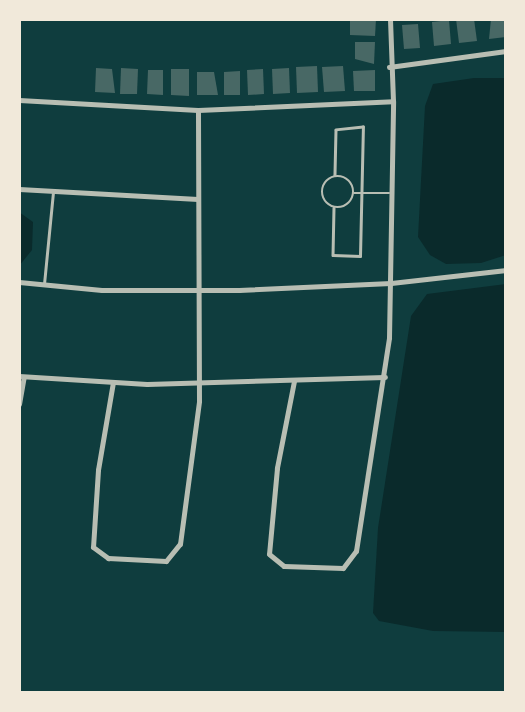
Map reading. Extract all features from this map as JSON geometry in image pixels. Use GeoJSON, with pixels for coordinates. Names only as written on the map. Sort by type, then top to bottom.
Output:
{"type":"FeatureCollection","features":[{"type":"Feature","properties":{"kind":"street"},"geometry":{"type":"LineString","coordinates":[[293,381],[277,468],[269,554],[284,566],[337,569],[350,564],[355,555],[384,377],[391,283],[393,192],[390,19]]}},
{"type":"Feature","properties":{"kind":"street"},"geometry":{"type":"LineString","coordinates":[[389,67],[506,51]]}},
{"type":"Feature","properties":{"kind":"street"},"geometry":{"type":"LineString","coordinates":[[19,100],[198,110],[393,101]]}},
{"type":"Feature","properties":{"kind":"street"},"geometry":{"type":"LineString","coordinates":[[113,382],[97,470],[93,547],[108,558],[162,561],[179,549],[199,383],[198,110]]}},
{"type":"Feature","properties":{"kind":"street"},"geometry":{"type":"LineString","coordinates":[[19,189],[198,199]]}},
{"type":"Feature","properties":{"kind":"street"},"geometry":{"type":"LineString","coordinates":[[19,282],[198,291],[391,283],[506,270]]}},
{"type":"Feature","properties":{"kind":"street"},"geometry":{"type":"LineString","coordinates":[[19,404],[22,376],[113,382],[199,383],[384,377]]}},
{"type":"Feature","properties":{"kind":"lane"},"geometry":{"type":"LineString","coordinates":[[334,208],[332,255],[360,256],[363,127],[336,130],[335,175]]}},
{"type":"Feature","properties":{"kind":"lane"},"geometry":{"type":"LineString","coordinates":[[335,175],[349,181],[353,193],[345,207],[334,208],[326,204],[324,183],[335,175]]}},
{"type":"Feature","properties":{"kind":"lane"},"geometry":{"type":"LineString","coordinates":[[353,193],[393,192]]}},
{"type":"Feature","properties":{"kind":"lane"},"geometry":{"type":"LineString","coordinates":[[44,285],[53,193]]}},
{"type":"Feature","properties":{"kind":"water"},"geometry":{"type":"Polygon","coordinates":[[[474,78],[506,78],[506,255],[481,263],[446,264],[430,255],[418,237],[425,106],[433,84],[474,78]]]}},
{"type":"Feature","properties":{"kind":"water"},"geometry":{"type":"Polygon","coordinates":[[[19,212],[33,222],[32,250],[19,266],[19,212]]]}},
{"type":"Feature","properties":{"kind":"water"},"geometry":{"type":"Polygon","coordinates":[[[506,284],[506,632],[433,631],[379,621],[373,613],[378,528],[411,316],[427,294],[506,284]]]}},
{"type":"Feature","properties":{"kind":"building"},"geometry":{"type":"Polygon","coordinates":[[[350,19],[376,19],[375,36],[350,35],[350,19]]]}},
{"type":"Feature","properties":{"kind":"building"},"geometry":{"type":"Polygon","coordinates":[[[456,19],[474,19],[477,41],[459,43],[456,19]]]}},
{"type":"Feature","properties":{"kind":"building"},"geometry":{"type":"Polygon","coordinates":[[[491,19],[506,19],[506,37],[489,39],[491,19]]]}},
{"type":"Feature","properties":{"kind":"building"},"geometry":{"type":"Polygon","coordinates":[[[449,20],[451,44],[434,46],[432,22],[449,20]]]}},
{"type":"Feature","properties":{"kind":"building"},"geometry":{"type":"Polygon","coordinates":[[[418,24],[420,48],[404,49],[402,25],[418,24]]]}},
{"type":"Feature","properties":{"kind":"building"},"geometry":{"type":"Polygon","coordinates":[[[355,42],[375,42],[374,64],[355,59],[355,42]]]}},
{"type":"Feature","properties":{"kind":"building"},"geometry":{"type":"Polygon","coordinates":[[[317,66],[318,92],[297,93],[296,67],[317,66]]]}},
{"type":"Feature","properties":{"kind":"building"},"geometry":{"type":"Polygon","coordinates":[[[343,66],[345,91],[324,92],[322,67],[343,66]]]}},
{"type":"Feature","properties":{"kind":"building"},"geometry":{"type":"Polygon","coordinates":[[[96,68],[112,69],[115,93],[95,92],[96,68]]]}},
{"type":"Feature","properties":{"kind":"building"},"geometry":{"type":"Polygon","coordinates":[[[121,68],[138,69],[137,94],[120,94],[121,68]]]}},
{"type":"Feature","properties":{"kind":"building"},"geometry":{"type":"Polygon","coordinates":[[[289,68],[290,93],[273,94],[272,69],[289,68]]]}},
{"type":"Feature","properties":{"kind":"building"},"geometry":{"type":"Polygon","coordinates":[[[171,69],[189,69],[189,96],[171,95],[171,69]]]}},
{"type":"Feature","properties":{"kind":"building"},"geometry":{"type":"Polygon","coordinates":[[[263,69],[264,94],[248,95],[247,70],[263,69]]]}},
{"type":"Feature","properties":{"kind":"building"},"geometry":{"type":"Polygon","coordinates":[[[148,70],[163,70],[163,95],[147,94],[148,70]]]}},
{"type":"Feature","properties":{"kind":"building"},"geometry":{"type":"Polygon","coordinates":[[[375,70],[375,91],[354,91],[353,71],[375,70]]]}},
{"type":"Feature","properties":{"kind":"building"},"geometry":{"type":"Polygon","coordinates":[[[240,71],[240,95],[224,95],[224,72],[240,71]]]}},
{"type":"Feature","properties":{"kind":"building"},"geometry":{"type":"Polygon","coordinates":[[[197,72],[214,72],[218,95],[197,95],[197,72]]]}}]}
